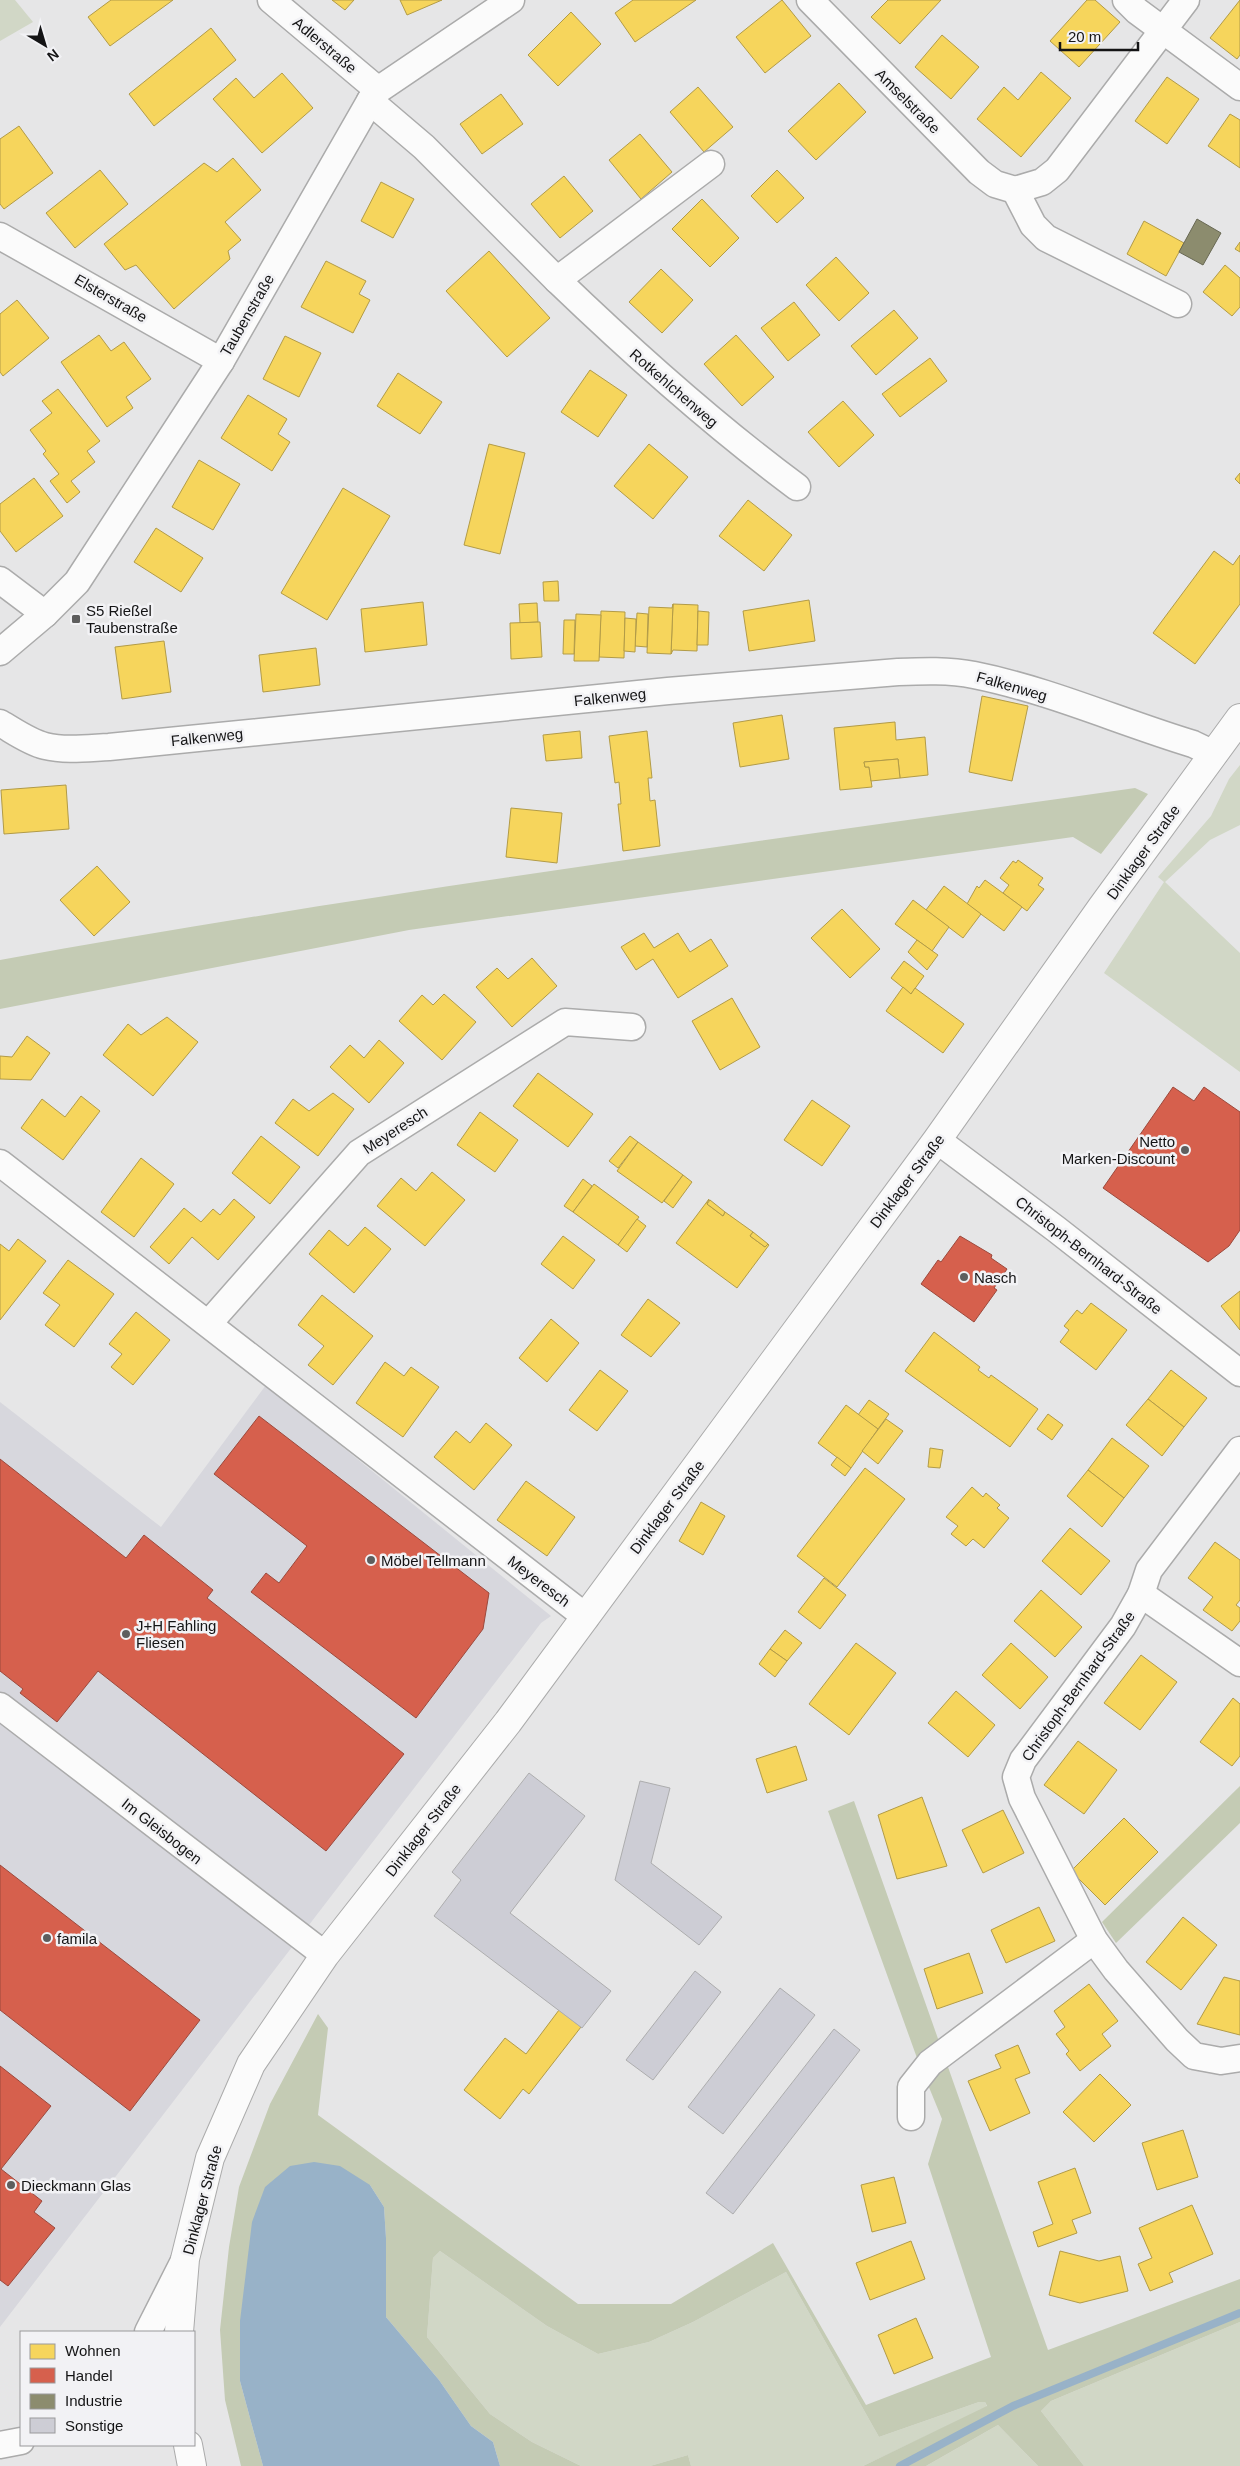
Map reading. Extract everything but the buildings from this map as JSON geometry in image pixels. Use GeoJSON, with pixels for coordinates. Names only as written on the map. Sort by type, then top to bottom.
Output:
{"type":"FeatureCollection","features":[{"type":"Feature","properties":{"kind":"main road","name":"Dinklager Straße"},"geometry":{"type":"LineString","coordinates":[[179,2331],[185,2258],[210,2158],[251,2064],[325,1955],[508,1722],[937,1140],[1240,718]]}},
{"type":"Feature","properties":{"kind":"main road"},"geometry":{"type":"LineString","coordinates":[[188,2446],[192,2466]]}},
{"type":"Feature","properties":{"kind":"street","name":"Adlerstraße"},"geometry":{"type":"LineString","coordinates":[[271,0],[374,96]]}},
{"type":"Feature","properties":{"kind":"street","name":"Taubenstraße"},"geometry":{"type":"LineString","coordinates":[[0,652],[45,614],[77,582],[221,361],[374,96],[511,0]]}},
{"type":"Feature","properties":{"kind":"street","name":"Amselstraße"},"geometry":{"type":"LineString","coordinates":[[810,0],[979,172],[995,184],[1015,190]]}},
{"type":"Feature","properties":{"kind":"street"},"geometry":{"type":"LineString","coordinates":[[1126,0],[1137,11],[1164,29],[1240,87]]}},
{"type":"Feature","properties":{"kind":"street"},"geometry":{"type":"LineString","coordinates":[[1178,304],[1046,238],[1033,225],[1015,190],[1042,182],[1057,170],[1186,0]]}},
{"type":"Feature","properties":{"kind":"street","name":"Rotkehlchenweg"},"geometry":{"type":"LineString","coordinates":[[374,96],[557,280],[669,385],[737,442],[797,487]]}},
{"type":"Feature","properties":{"kind":"street"},"geometry":{"type":"LineString","coordinates":[[557,280],[711,164]]}},
{"type":"Feature","properties":{"kind":"street","name":"Elsterstraße"},"geometry":{"type":"LineString","coordinates":[[0,236],[221,361]]}},
{"type":"Feature","properties":{"kind":"street"},"geometry":{"type":"LineString","coordinates":[[0,580],[45,614]]}},
{"type":"Feature","properties":{"kind":"street","name":"Falkenweg"},"geometry":{"type":"LineString","coordinates":[[0,723],[20,735],[45,746],[74,748],[108,747],[659,692],[898,672],[936,671],[974,675],[1024,688],[1193,744],[1214,754]]}},
{"type":"Feature","properties":{"kind":"street","name":"Meyeresch"},"geometry":{"type":"LineString","coordinates":[[209,1323],[359,1153],[565,1022],[632,1027]]}},
{"type":"Feature","properties":{"kind":"street","name":"Christoph-Bernhard-Straße"},"geometry":{"type":"LineString","coordinates":[[937,1140],[1240,1373]]}},
{"type":"Feature","properties":{"kind":"street","name":"Meyeresch"},"geometry":{"type":"LineString","coordinates":[[0,1163],[586,1616]]}},
{"type":"Feature","properties":{"kind":"street","name":"Christoph-Bernhard-Straße"},"geometry":{"type":"LineString","coordinates":[[1240,1450],[1149,1570],[1141,1594],[1124,1626],[1023,1760],[1016,1777],[1022,1798],[1094,1940],[1116,1970],[1176,2040],[1194,2056],[1221,2061],[1240,2058]]}},
{"type":"Feature","properties":{"kind":"street","name":"Christoph-Bernhard-Straße"},"geometry":{"type":"LineString","coordinates":[[1141,1594],[1240,1663]]}},
{"type":"Feature","properties":{"kind":"street","name":"Im Gleisbogen"},"geometry":{"type":"LineString","coordinates":[[0,1706],[325,1955]]}},
{"type":"Feature","properties":{"kind":"street"},"geometry":{"type":"LineString","coordinates":[[911,2117],[911,2087],[930,2063],[1094,1940]]}},
{"type":"Feature","properties":{"kind":"street"},"geometry":{"type":"LineString","coordinates":[[148,2331],[185,2258]]}},
{"type":"Feature","properties":{"kind":"street"},"geometry":{"type":"LineString","coordinates":[[0,2445],[20,2441]]}},
{"type":"Feature","properties":{"kind":"shaded area"},"geometry":{"type":"Polygon","coordinates":[[[266,1385],[551,1616],[541,1623],[0,2327],[0,1402],[161,1527],[266,1385]]]}},
{"type":"Feature","properties":{"kind":"green space"},"geometry":{"type":"Polygon","coordinates":[[[0,0],[15,0],[33,22],[0,41],[0,0]]]}},
{"type":"Feature","properties":{"kind":"green space"},"geometry":{"type":"Polygon","coordinates":[[[1240,765],[1240,825],[1210,840],[1165,882],[1240,953],[1240,1072],[1104,973],[1164,882],[1158,877],[1211,816],[1229,779],[1240,765]]]}},
{"type":"Feature","properties":{"kind":"green space"},"geometry":{"type":"Polygon","coordinates":[[[1135,788],[1148,794],[1101,854],[1073,837],[409,930],[0,1009],[0,960],[141,935],[424,890],[1135,788]]]}},
{"type":"Feature","properties":{"kind":"green space"},"geometry":{"type":"Polygon","coordinates":[[[1240,1786],[1240,1823],[1116,1943],[1102,1922],[1240,1786]]]}},
{"type":"Feature","properties":{"kind":"green space"},"geometry":{"type":"Polygon","coordinates":[[[854,1801],[1048,2350],[1240,2279],[1240,2322],[1051,2401],[1041,2411],[1084,2466],[1038,2466],[998,2425],[926,2466],[863,2466],[987,2406],[985,2402],[979,2402],[879,2437],[786,2272],[693,2322],[649,2342],[598,2354],[547,2326],[440,2251],[433,2258],[427,2337],[490,2414],[532,2442],[581,2466],[500,2466],[493,2442],[471,2426],[439,2380],[386,2317],[384,2207],[370,2185],[240,2381],[263,2466],[241,2466],[225,2400],[220,2330],[229,2247],[239,2187],[270,2104],[318,2014],[328,2028],[318,2115],[578,2304],[671,2304],[773,2243],[866,2405],[991,2357],[928,2164],[942,2119],[917,2058],[828,1811],[854,1801]]]}},
{"type":"Feature","properties":{"kind":"green space"},"geometry":{"type":"Polygon","coordinates":[[[440,2251],[547,2326],[598,2354],[649,2342],[693,2322],[786,2272],[879,2437],[979,2402],[985,2402],[987,2407],[863,2466],[691,2466],[688,2455],[650,2466],[581,2466],[532,2442],[490,2414],[427,2337],[433,2258],[440,2251]]]}},
{"type":"Feature","properties":{"kind":"green space"},"geometry":{"type":"Polygon","coordinates":[[[1240,2322],[1240,2466],[1084,2466],[1041,2411],[1051,2401],[1240,2322]]]}},
{"type":"Feature","properties":{"kind":"green space"},"geometry":{"type":"Polygon","coordinates":[[[998,2425],[1038,2466],[926,2466],[998,2425]]]}},
{"type":"Feature","properties":{"kind":"green space"},"geometry":{"type":"Polygon","coordinates":[[[688,2455],[691,2466],[650,2466],[688,2455]]]}},
{"type":"Feature","properties":{"kind":"water"},"geometry":{"type":"Polygon","coordinates":[[[314,2162],[340,2166],[370,2185],[384,2207],[386,2317],[439,2380],[471,2426],[493,2442],[500,2466],[263,2466],[240,2381],[240,2321],[252,2222],[265,2187],[290,2166],[314,2162]]]}},
{"type":"Feature","properties":{"kind":"waterway"},"geometry":{"type":"LineString","coordinates":[[900,2466],[1013,2406],[1240,2313]]}},
{"type":"Feature","properties":{"kind":"place","name":"S5 Rießel Taubenstraße"},"geometry":{"type":"Point","coordinates":[76,619]}},
{"type":"Feature","properties":{"kind":"place","name":"Netto Marken-Discount"},"geometry":{"type":"Point","coordinates":[1185,1150]}},
{"type":"Feature","properties":{"kind":"place","name":"Nasch"},"geometry":{"type":"Point","coordinates":[964,1277]}},
{"type":"Feature","properties":{"kind":"place","name":"Möbel Tellmann"},"geometry":{"type":"Point","coordinates":[371,1560]}},
{"type":"Feature","properties":{"kind":"place","name":"J+H Fahling Fliesen"},"geometry":{"type":"Point","coordinates":[126,1634]}},
{"type":"Feature","properties":{"kind":"place","name":"famila"},"geometry":{"type":"Point","coordinates":[47,1938]}},
{"type":"Feature","properties":{"kind":"place","name":"Dieckmann Glas"},"geometry":{"type":"Point","coordinates":[11,2185]}}]}
